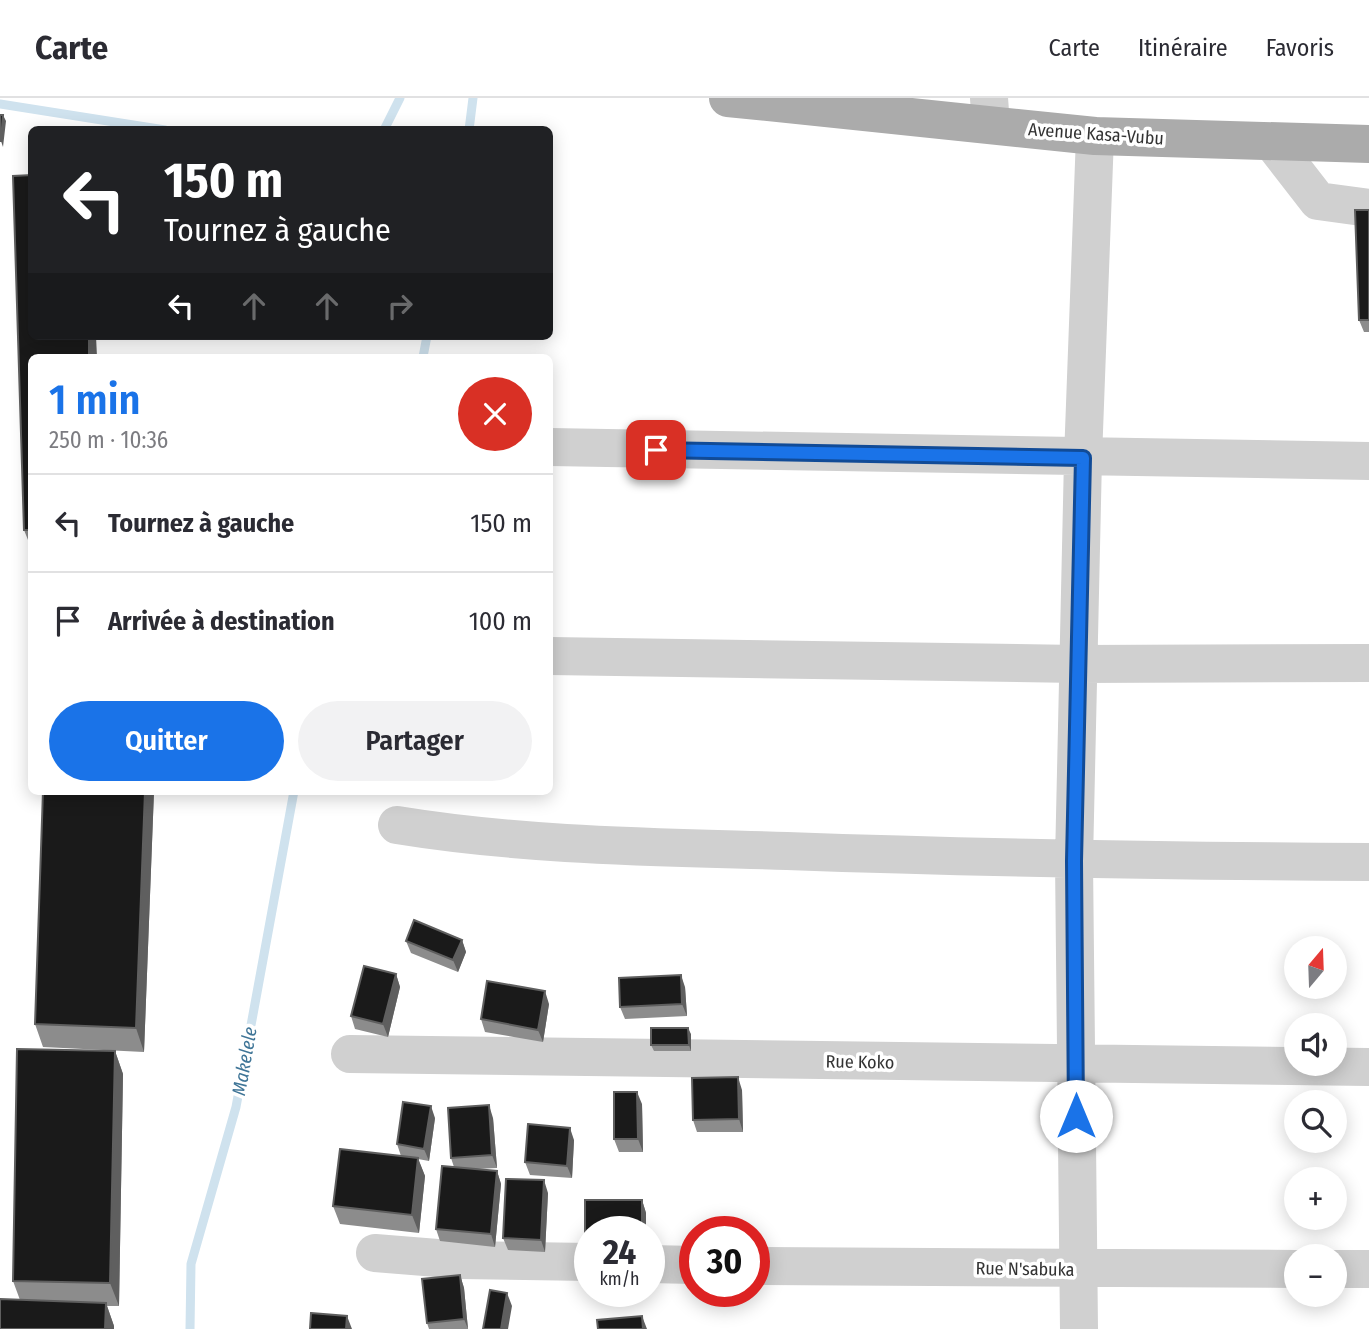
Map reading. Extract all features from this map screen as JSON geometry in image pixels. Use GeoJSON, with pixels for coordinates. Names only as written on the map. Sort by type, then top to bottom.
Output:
{"type":"FeatureCollection","features":[{"type":"Feature","properties":{"kind":"main road","name":"Avenue Kasa-Vubu"},"geometry":{"type":"LineString","coordinates":[[728,98],[824,108],[917,108],[990,112],[1095,136],[1369,144]]}},
{"type":"Feature","properties":{"kind":"street"},"geometry":{"type":"LineString","coordinates":[[1079,1329],[1074,861],[1077,664],[1095,136]]}},
{"type":"Feature","properties":{"kind":"street"},"geometry":{"type":"LineString","coordinates":[[1273,143],[1318,201],[1369,208]]}},
{"type":"Feature","properties":{"kind":"street"},"geometry":{"type":"LineString","coordinates":[[553,447],[1369,461]]}},
{"type":"Feature","properties":{"kind":"street"},"geometry":{"type":"LineString","coordinates":[[553,656],[1077,664],[1369,663]]}},
{"type":"Feature","properties":{"kind":"street"},"geometry":{"type":"LineString","coordinates":[[397,825],[465,836],[608,846],[1074,861],[1369,862]]}},
{"type":"Feature","properties":{"kind":"street","name":"Rue Koko"},"geometry":{"type":"LineString","coordinates":[[350,1054],[1369,1067]]}},
{"type":"Feature","properties":{"kind":"street"},"geometry":{"type":"LineString","coordinates":[[375,1253],[462,1259],[574,1262]]}},
{"type":"Feature","properties":{"kind":"street","name":"Rue N'sabuka"},"geometry":{"type":"LineString","coordinates":[[770,1266],[1284,1269]]}},
{"type":"Feature","properties":{"kind":"street"},"geometry":{"type":"LineString","coordinates":[[1347,1269],[1369,1269]]}},
{"type":"Feature","properties":{"kind":"building"},"geometry":{"type":"Polygon","coordinates":[[[0,115],[3,115],[1,141],[0,141],[0,115]]]}},
{"type":"Feature","properties":{"kind":"building"},"geometry":{"type":"Polygon","coordinates":[[[28,175],[28,340],[89,340],[89,354],[28,354],[28,530],[24,530],[13,176],[28,175]]]}},
{"type":"Feature","properties":{"kind":"building"},"geometry":{"type":"Polygon","coordinates":[[[1355,210],[1369,210],[1369,320],[1359,320],[1355,210]]]}},
{"type":"Feature","properties":{"kind":"building"},"geometry":{"type":"Polygon","coordinates":[[[43,795],[145,795],[136,1028],[35,1024],[43,795]]]}},
{"type":"Feature","properties":{"kind":"building"},"geometry":{"type":"Polygon","coordinates":[[[414,920],[462,940],[453,960],[406,941],[414,920]]]}},
{"type":"Feature","properties":{"kind":"building"},"geometry":{"type":"Polygon","coordinates":[[[364,966],[396,974],[383,1024],[351,1016],[364,966]]]}},
{"type":"Feature","properties":{"kind":"building"},"geometry":{"type":"Polygon","coordinates":[[[681,975],[682,1004],[620,1007],[619,978],[681,975]]]}},
{"type":"Feature","properties":{"kind":"building"},"geometry":{"type":"Polygon","coordinates":[[[487,981],[545,991],[538,1030],[481,1019],[487,981]]]}},
{"type":"Feature","properties":{"kind":"building"},"geometry":{"type":"Polygon","coordinates":[[[651,1028],[688,1028],[689,1045],[651,1045],[651,1028]]]}},
{"type":"Feature","properties":{"kind":"building"},"geometry":{"type":"Polygon","coordinates":[[[17,1049],[115,1051],[110,1283],[13,1281],[17,1049]]]}},
{"type":"Feature","properties":{"kind":"building"},"geometry":{"type":"Polygon","coordinates":[[[738,1077],[739,1119],[693,1120],[692,1078],[738,1077]]]}},
{"type":"Feature","properties":{"kind":"building"},"geometry":{"type":"Polygon","coordinates":[[[614,1092],[637,1092],[638,1139],[614,1139],[614,1092]]]}},
{"type":"Feature","properties":{"kind":"building"},"geometry":{"type":"Polygon","coordinates":[[[403,1102],[431,1106],[424,1149],[397,1144],[403,1102]]]}},
{"type":"Feature","properties":{"kind":"building"},"geometry":{"type":"Polygon","coordinates":[[[489,1105],[492,1155],[451,1158],[448,1108],[489,1105]]]}},
{"type":"Feature","properties":{"kind":"building"},"geometry":{"type":"Polygon","coordinates":[[[528,1124],[570,1128],[567,1166],[525,1162],[528,1124]]]}},
{"type":"Feature","properties":{"kind":"building"},"geometry":{"type":"Polygon","coordinates":[[[340,1149],[418,1158],[412,1215],[333,1206],[340,1149]]]}},
{"type":"Feature","properties":{"kind":"building"},"geometry":{"type":"Polygon","coordinates":[[[442,1166],[497,1171],[491,1234],[436,1229],[442,1166]]]}},
{"type":"Feature","properties":{"kind":"building"},"geometry":{"type":"Polygon","coordinates":[[[506,1179],[544,1180],[541,1240],[503,1238],[506,1179]]]}},
{"type":"Feature","properties":{"kind":"building"},"geometry":{"type":"Polygon","coordinates":[[[585,1200],[642,1200],[642,1216],[585,1216],[585,1200]]]}},
{"type":"Feature","properties":{"kind":"building"},"geometry":{"type":"Polygon","coordinates":[[[460,1275],[464,1319],[427,1323],[422,1279],[460,1275]]]}},
{"type":"Feature","properties":{"kind":"building"},"geometry":{"type":"Polygon","coordinates":[[[490,1290],[507,1293],[501,1329],[483,1329],[490,1290]]]}},
{"type":"Feature","properties":{"kind":"building"},"geometry":{"type":"Polygon","coordinates":[[[0,1299],[106,1303],[105,1329],[0,1329],[0,1299]]]}},
{"type":"Feature","properties":{"kind":"building"},"geometry":{"type":"Polygon","coordinates":[[[311,1313],[347,1316],[346,1329],[310,1329],[311,1313]]]}},
{"type":"Feature","properties":{"kind":"building"},"geometry":{"type":"Polygon","coordinates":[[[642,1316],[643,1329],[598,1329],[597,1320],[642,1316]]]}},
{"type":"Feature","properties":{"kind":"waterway"},"geometry":{"type":"LineString","coordinates":[[386,126],[400,98]]}},
{"type":"Feature","properties":{"kind":"waterway","name":"Makelele"},"geometry":{"type":"LineString","coordinates":[[470,126],[473,98]]}},
{"type":"Feature","properties":{"kind":"waterway"},"geometry":{"type":"LineString","coordinates":[[0,104],[140,126]]}},
{"type":"Feature","properties":{"kind":"waterway","name":"Makelele"},"geometry":{"type":"LineString","coordinates":[[424,354],[426,340]]}},
{"type":"Feature","properties":{"kind":"waterway","name":"Makelele"},"geometry":{"type":"LineString","coordinates":[[190,1329],[191,1264],[236,1107],[293,795]]}},
{"type":"Feature","properties":{"kind":"route"},"geometry":{"type":"LineString","coordinates":[[656,450],[1083,458],[1074,861],[1076,1116]]}}]}
